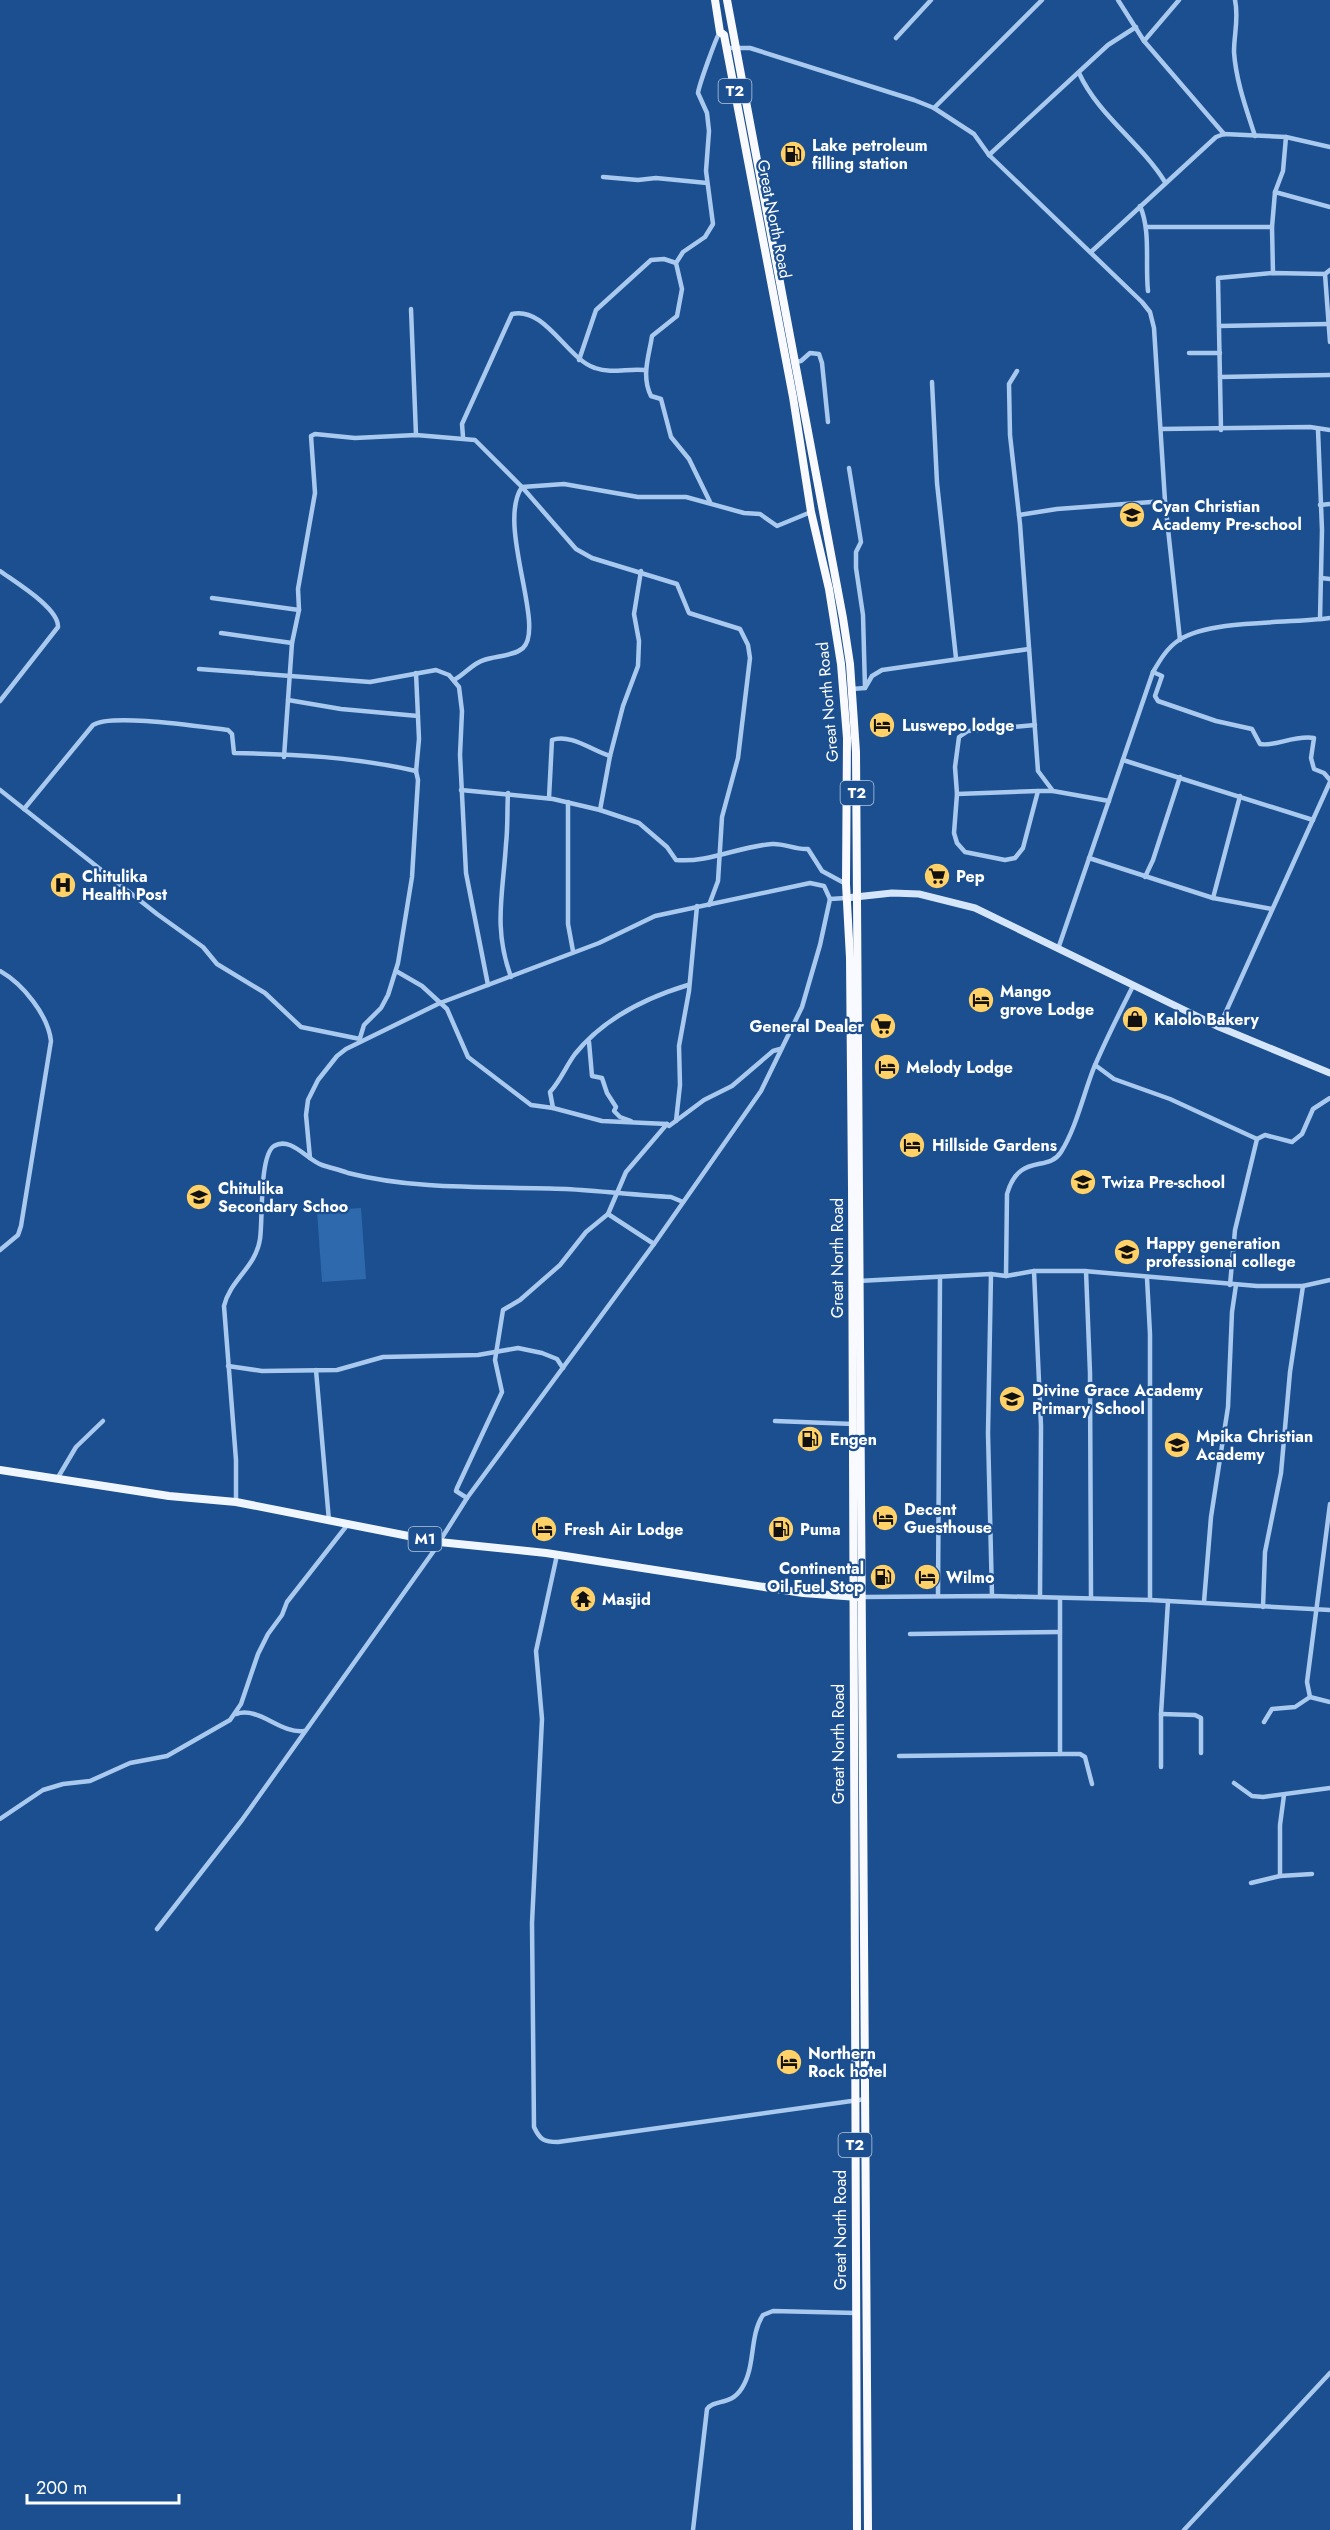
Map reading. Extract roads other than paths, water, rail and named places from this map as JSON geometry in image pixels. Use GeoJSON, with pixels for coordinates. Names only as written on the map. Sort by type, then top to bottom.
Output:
{"type":"FeatureCollection","features":[{"type":"Feature","properties":{"kind":"highway","name":"Great North Road"},"geometry":{"type":"LineString","coordinates":[[715,0],[720,32],[731,48],[795,362],[843,618],[852,689],[856,752],[858,1281],[863,1597],[866,2099],[856,2313],[857,2530]]}},
{"type":"Feature","properties":{"kind":"highway","name":"Great North Road"},"geometry":{"type":"LineString","coordinates":[[727,0],[731,48],[811,512],[829,589],[844,689],[848,797],[846,898],[850,969],[855,2100],[861,2192],[868,2530]]}},
{"type":"Feature","properties":{"kind":"main road"},"geometry":{"type":"LineString","coordinates":[[846,898],[892,894],[943,899],[975,908],[1132,986],[1330,1073]]}},
{"type":"Feature","properties":{"kind":"main road","name":"M1"},"geometry":{"type":"LineString","coordinates":[[0,1470],[170,1496],[236,1502],[439,1542],[557,1555],[803,1593],[863,1597]]}},
{"type":"Feature","properties":{"kind":"street"},"geometry":{"type":"LineString","coordinates":[[896,38],[931,0]]}},
{"type":"Feature","properties":{"kind":"street"},"geometry":{"type":"LineString","coordinates":[[934,108],[1042,0]]}},
{"type":"Feature","properties":{"kind":"street"},"geometry":{"type":"LineString","coordinates":[[1118,0],[1144,40],[1224,134]]}},
{"type":"Feature","properties":{"kind":"street"},"geometry":{"type":"LineString","coordinates":[[1144,40],[1179,0]]}},
{"type":"Feature","properties":{"kind":"street"},"geometry":{"type":"LineString","coordinates":[[1235,0],[1238,21],[1234,40],[1236,72],[1255,136]]}},
{"type":"Feature","properties":{"kind":"street"},"geometry":{"type":"LineString","coordinates":[[989,155],[1108,45],[1136,27]]}},
{"type":"Feature","properties":{"kind":"street"},"geometry":{"type":"LineString","coordinates":[[710,502],[689,459],[671,437],[662,399],[651,396],[645,370],[650,358],[652,336],[677,316],[682,289],[676,262],[683,252],[705,237],[713,224],[707,183],[709,131],[706,113],[698,93],[710,64],[713,42],[720,32]]}},
{"type":"Feature","properties":{"kind":"street"},"geometry":{"type":"LineString","coordinates":[[731,48],[750,48],[934,108],[974,134],[989,155],[1150,312],[1154,328],[1166,501],[1180,640]]}},
{"type":"Feature","properties":{"kind":"street"},"geometry":{"type":"LineString","coordinates":[[1079,73],[1092,96],[1156,167],[1165,182]]}},
{"type":"Feature","properties":{"kind":"street"},"geometry":{"type":"LineString","coordinates":[[1090,252],[1208,142],[1224,134],[1286,137],[1330,147]]}},
{"type":"Feature","properties":{"kind":"street"},"geometry":{"type":"LineString","coordinates":[[1273,273],[1272,227],[1275,192],[1283,171],[1286,137]]}},
{"type":"Feature","properties":{"kind":"street"},"geometry":{"type":"LineString","coordinates":[[603,177],[638,180],[656,178],[707,183]]}},
{"type":"Feature","properties":{"kind":"street"},"geometry":{"type":"LineString","coordinates":[[1275,192],[1330,207]]}},
{"type":"Feature","properties":{"kind":"street"},"geometry":{"type":"LineString","coordinates":[[1140,206],[1147,227],[1145,254],[1148,291]]}},
{"type":"Feature","properties":{"kind":"street"},"geometry":{"type":"LineString","coordinates":[[1147,227],[1272,227]]}},
{"type":"Feature","properties":{"kind":"street"},"geometry":{"type":"LineString","coordinates":[[579,360],[592,315],[602,303],[619,292],[651,260],[664,259],[676,262]]}},
{"type":"Feature","properties":{"kind":"street"},"geometry":{"type":"LineString","coordinates":[[1221,430],[1218,278],[1273,273],[1325,274],[1330,270]]}},
{"type":"Feature","properties":{"kind":"street"},"geometry":{"type":"LineString","coordinates":[[1325,274],[1329,300],[1330,342]]}},
{"type":"Feature","properties":{"kind":"street"},"geometry":{"type":"LineString","coordinates":[[411,309],[416,435]]}},
{"type":"Feature","properties":{"kind":"street"},"geometry":{"type":"LineString","coordinates":[[463,437],[462,424],[512,314],[521,314],[543,323],[579,360],[596,369],[621,372],[628,369],[645,370]]}},
{"type":"Feature","properties":{"kind":"street"},"geometry":{"type":"LineString","coordinates":[[1219,326],[1328,324]]}},
{"type":"Feature","properties":{"kind":"street"},"geometry":{"type":"LineString","coordinates":[[795,362],[801,361],[810,353],[819,354],[828,422]]}},
{"type":"Feature","properties":{"kind":"street"},"geometry":{"type":"LineString","coordinates":[[1189,353],[1220,353]]}},
{"type":"Feature","properties":{"kind":"street"},"geometry":{"type":"LineString","coordinates":[[1017,371],[1010,379],[1009,388],[1011,453],[1019,515],[1038,771],[1053,791]]}},
{"type":"Feature","properties":{"kind":"street"},"geometry":{"type":"LineString","coordinates":[[1220,377],[1330,375]]}},
{"type":"Feature","properties":{"kind":"street"},"geometry":{"type":"LineString","coordinates":[[932,382],[937,483],[956,658]]}},
{"type":"Feature","properties":{"kind":"street"},"geometry":{"type":"LineString","coordinates":[[1161,429],[1221,430],[1310,427],[1330,430]]}},
{"type":"Feature","properties":{"kind":"street"},"geometry":{"type":"LineString","coordinates":[[1318,430],[1320,620]]}},
{"type":"Feature","properties":{"kind":"street"},"geometry":{"type":"LineString","coordinates":[[284,757],[292,643],[299,610],[298,589],[315,493],[311,436],[315,434],[355,438],[416,435],[463,437],[483,446],[576,549],[592,558],[677,584],[689,613],[715,623],[736,626],[748,645],[749,680],[743,721],[734,775],[722,817],[718,881],[709,904]]}},
{"type":"Feature","properties":{"kind":"street"},"geometry":{"type":"LineString","coordinates":[[849,468],[861,542],[856,552],[855,568],[863,615],[866,688]]}},
{"type":"Feature","properties":{"kind":"street"},"geometry":{"type":"LineString","coordinates":[[522,487],[564,484],[638,497],[686,497],[744,513],[760,514],[777,526],[811,512]]}},
{"type":"Feature","properties":{"kind":"street"},"geometry":{"type":"LineString","coordinates":[[454,680],[478,663],[521,649],[527,641],[530,617],[522,586],[516,541],[516,502],[522,487]]}},
{"type":"Feature","properties":{"kind":"street"},"geometry":{"type":"LineString","coordinates":[[1019,515],[1057,509],[1166,501]]}},
{"type":"Feature","properties":{"kind":"street"},"geometry":{"type":"LineString","coordinates":[[1320,505],[1330,504]]}},
{"type":"Feature","properties":{"kind":"street"},"geometry":{"type":"LineString","coordinates":[[0,571],[53,612],[58,622],[58,627],[0,701]]}},
{"type":"Feature","properties":{"kind":"street"},"geometry":{"type":"LineString","coordinates":[[600,810],[610,756],[623,706],[638,666],[639,641],[634,614],[640,571]]}},
{"type":"Feature","properties":{"kind":"street"},"geometry":{"type":"LineString","coordinates":[[1321,578],[1330,579]]}},
{"type":"Feature","properties":{"kind":"street"},"geometry":{"type":"LineString","coordinates":[[212,598],[299,610]]}},
{"type":"Feature","properties":{"kind":"street"},"geometry":{"type":"LineString","coordinates":[[1058,949],[1153,672],[1167,650],[1180,640],[1208,629],[1330,618]]}},
{"type":"Feature","properties":{"kind":"street"},"geometry":{"type":"LineString","coordinates":[[221,633],[292,643]]}},
{"type":"Feature","properties":{"kind":"street"},"geometry":{"type":"LineString","coordinates":[[866,688],[872,676],[882,670],[1029,649]]}},
{"type":"Feature","properties":{"kind":"street"},"geometry":{"type":"LineString","coordinates":[[199,669],[370,682],[441,670],[454,680],[459,687],[462,711],[461,790],[465,873],[488,985]]}},
{"type":"Feature","properties":{"kind":"street"},"geometry":{"type":"LineString","coordinates":[[1153,672],[1162,676],[1155,696],[1158,701],[1216,721],[1252,729],[1260,744],[1266,745],[1300,736],[1314,738],[1311,753],[1314,769],[1324,773],[1330,781],[1219,1026]]}},
{"type":"Feature","properties":{"kind":"street"},"geometry":{"type":"LineString","coordinates":[[416,673],[418,716],[416,775]]}},
{"type":"Feature","properties":{"kind":"street"},"geometry":{"type":"LineString","coordinates":[[852,689],[866,688]]}},
{"type":"Feature","properties":{"kind":"street"},"geometry":{"type":"LineString","coordinates":[[288,700],[304,701],[341,710],[418,716]]}},
{"type":"Feature","properties":{"kind":"street"},"geometry":{"type":"LineString","coordinates":[[24,809],[62,760],[98,722],[127,720],[228,730],[232,734],[234,753],[282,754],[284,757],[314,756],[376,763],[416,771],[418,780],[412,877],[396,971],[381,1008],[364,1025],[360,1040]]}},
{"type":"Feature","properties":{"kind":"street"},"geometry":{"type":"LineString","coordinates":[[1035,725],[968,731],[962,734],[957,741],[954,833],[960,848],[965,852],[1005,860],[1020,853],[1038,791]]}},
{"type":"Feature","properties":{"kind":"street"},"geometry":{"type":"LineString","coordinates":[[549,798],[552,740],[559,738],[576,742],[610,756]]}},
{"type":"Feature","properties":{"kind":"street"},"geometry":{"type":"LineString","coordinates":[[1123,760],[1312,820]]}},
{"type":"Feature","properties":{"kind":"street"},"geometry":{"type":"LineString","coordinates":[[1145,877],[1153,860],[1180,777]]}},
{"type":"Feature","properties":{"kind":"street"},"geometry":{"type":"LineString","coordinates":[[0,790],[157,914],[203,946],[217,964],[265,993],[301,1027],[360,1040]]}},
{"type":"Feature","properties":{"kind":"street"},"geometry":{"type":"LineString","coordinates":[[461,790],[549,798],[600,810],[639,823],[667,847],[676,860],[699,860],[772,844],[798,850],[808,849],[822,871],[846,884]]}},
{"type":"Feature","properties":{"kind":"street"},"geometry":{"type":"LineString","coordinates":[[957,794],[1053,791],[1109,801]]}},
{"type":"Feature","properties":{"kind":"street"},"geometry":{"type":"LineString","coordinates":[[508,794],[506,851],[499,903],[504,959],[511,977]]}},
{"type":"Feature","properties":{"kind":"street"},"geometry":{"type":"LineString","coordinates":[[1213,898],[1240,796]]}},
{"type":"Feature","properties":{"kind":"street"},"geometry":{"type":"LineString","coordinates":[[568,802],[568,924],[573,951]]}},
{"type":"Feature","properties":{"kind":"street"},"geometry":{"type":"LineString","coordinates":[[1089,858],[1213,898],[1272,909]]}},
{"type":"Feature","properties":{"kind":"street"},"geometry":{"type":"LineString","coordinates":[[157,1929],[242,1820],[439,1542],[467,1498],[654,1244],[761,1091],[802,1007],[820,945],[830,899],[824,886],[810,883],[655,916],[599,943],[440,1003],[360,1040],[337,1056],[311,1091],[306,1115],[310,1158]]}},
{"type":"Feature","properties":{"kind":"street"},"geometry":{"type":"LineString","coordinates":[[830,899],[846,898]]}},
{"type":"Feature","properties":{"kind":"street"},"geometry":{"type":"LineString","coordinates":[[676,1121],[680,1085],[679,1046],[697,906]]}},
{"type":"Feature","properties":{"kind":"street"},"geometry":{"type":"LineString","coordinates":[[0,971],[15,982],[46,1020],[51,1041],[21,1226],[18,1235],[0,1250]]}},
{"type":"Feature","properties":{"kind":"street"},"geometry":{"type":"LineString","coordinates":[[396,971],[422,986],[450,1013],[468,1057],[491,1071],[526,1102],[538,1108],[553,1108],[602,1121],[667,1124],[669,1126],[705,1100],[732,1086],[763,1058],[780,1049]]}},
{"type":"Feature","properties":{"kind":"street"},"geometry":{"type":"LineString","coordinates":[[553,1108],[550,1092],[563,1077],[576,1053],[589,1041],[630,1008],[649,998],[688,985]]}},
{"type":"Feature","properties":{"kind":"street"},"geometry":{"type":"LineString","coordinates":[[1006,1276],[1007,1194],[1010,1183],[1019,1172],[1028,1166],[1057,1157],[1095,1065],[1132,986]]}},
{"type":"Feature","properties":{"kind":"street"},"geometry":{"type":"LineString","coordinates":[[589,1041],[592,1076],[602,1078],[620,1117],[636,1123]]}},
{"type":"Feature","properties":{"kind":"street"},"geometry":{"type":"LineString","coordinates":[[1095,1065],[1114,1079],[1170,1099],[1257,1139]]}},
{"type":"Feature","properties":{"kind":"street"},"geometry":{"type":"LineString","coordinates":[[1230,1285],[1235,1230],[1257,1139],[1264,1135],[1292,1142],[1302,1134],[1313,1109],[1330,1098]]}},
{"type":"Feature","properties":{"kind":"street"},"geometry":{"type":"LineString","coordinates":[[467,1498],[456,1491],[502,1392],[496,1366],[502,1310],[520,1300],[560,1265],[586,1232],[608,1214],[628,1168],[667,1124]]}},
{"type":"Feature","properties":{"kind":"street"},"geometry":{"type":"LineString","coordinates":[[236,1502],[236,1460],[224,1306],[227,1295],[258,1252],[268,1155],[277,1144],[285,1143],[321,1165],[366,1177],[416,1184],[567,1189],[617,1195],[671,1197],[683,1202]]}},
{"type":"Feature","properties":{"kind":"street"},"geometry":{"type":"LineString","coordinates":[[608,1214],[654,1244]]}},
{"type":"Feature","properties":{"kind":"street"},"geometry":{"type":"LineString","coordinates":[[858,1281],[991,1274],[1006,1276],[1034,1271],[1086,1271],[1230,1285],[1303,1286],[1330,1280]]}},
{"type":"Feature","properties":{"kind":"street"},"geometry":{"type":"LineString","coordinates":[[1034,1271],[1041,1426],[1040,1597]]}},
{"type":"Feature","properties":{"kind":"street"},"geometry":{"type":"LineString","coordinates":[[1086,1271],[1090,1373],[1091,1598]]}},
{"type":"Feature","properties":{"kind":"street"},"geometry":{"type":"LineString","coordinates":[[991,1274],[988,1433],[992,1596]]}},
{"type":"Feature","properties":{"kind":"street"},"geometry":{"type":"LineString","coordinates":[[938,1596],[940,1277]]}},
{"type":"Feature","properties":{"kind":"street"},"geometry":{"type":"LineString","coordinates":[[1147,1278],[1150,1334],[1150,1600]]}},
{"type":"Feature","properties":{"kind":"street"},"geometry":{"type":"LineString","coordinates":[[1204,1602],[1211,1517],[1228,1407],[1232,1312],[1236,1285]]}},
{"type":"Feature","properties":{"kind":"street"},"geometry":{"type":"LineString","coordinates":[[1263,1607],[1265,1551],[1281,1473],[1290,1372],[1303,1286]]}},
{"type":"Feature","properties":{"kind":"street"},"geometry":{"type":"LineString","coordinates":[[228,1366],[262,1371],[337,1370],[393,1356],[497,1353],[511,1348],[528,1348],[557,1359],[563,1368]]}},
{"type":"Feature","properties":{"kind":"street"},"geometry":{"type":"LineString","coordinates":[[316,1370],[329,1521]]}},
{"type":"Feature","properties":{"kind":"street"},"geometry":{"type":"LineString","coordinates":[[57,1479],[76,1447],[103,1421]]}},
{"type":"Feature","properties":{"kind":"street"},"geometry":{"type":"LineString","coordinates":[[775,1421],[853,1424]]}},
{"type":"Feature","properties":{"kind":"street"},"geometry":{"type":"LineString","coordinates":[[1310,1697],[1307,1682],[1330,1504]]}},
{"type":"Feature","properties":{"kind":"street"},"geometry":{"type":"LineString","coordinates":[[0,1819],[44,1790],[63,1784],[90,1781],[130,1763],[167,1756],[216,1730],[236,1714],[258,1654],[268,1634],[280,1619],[287,1602],[349,1523]]}},
{"type":"Feature","properties":{"kind":"street"},"geometry":{"type":"LineString","coordinates":[[557,1555],[536,1651],[542,1719],[532,1923],[534,2127],[538,2138],[545,2142],[558,2142],[866,2099]]}},
{"type":"Feature","properties":{"kind":"street"},"geometry":{"type":"LineString","coordinates":[[863,1597],[1091,1598],[1330,1610]]}},
{"type":"Feature","properties":{"kind":"street"},"geometry":{"type":"LineString","coordinates":[[1060,1599],[1060,1754]]}},
{"type":"Feature","properties":{"kind":"street"},"geometry":{"type":"LineString","coordinates":[[1161,1767],[1161,1714],[1168,1601]]}},
{"type":"Feature","properties":{"kind":"street"},"geometry":{"type":"LineString","coordinates":[[910,1634],[1060,1632]]}},
{"type":"Feature","properties":{"kind":"street"},"geometry":{"type":"LineString","coordinates":[[1264,1722],[1272,1709],[1295,1707],[1310,1697],[1330,1702]]}},
{"type":"Feature","properties":{"kind":"street"},"geometry":{"type":"LineString","coordinates":[[236,1714],[252,1713],[286,1730],[304,1731]]}},
{"type":"Feature","properties":{"kind":"street"},"geometry":{"type":"LineString","coordinates":[[1161,1714],[1195,1715],[1201,1718],[1201,1753]]}},
{"type":"Feature","properties":{"kind":"street"},"geometry":{"type":"LineString","coordinates":[[899,1756],[1080,1754],[1085,1757],[1092,1784]]}},
{"type":"Feature","properties":{"kind":"street"},"geometry":{"type":"LineString","coordinates":[[1234,1783],[1252,1796],[1284,1795],[1330,1788]]}},
{"type":"Feature","properties":{"kind":"street"},"geometry":{"type":"LineString","coordinates":[[1280,1876],[1281,1810],[1284,1795]]}},
{"type":"Feature","properties":{"kind":"street"},"geometry":{"type":"LineString","coordinates":[[1251,1883],[1280,1876],[1312,1874]]}},
{"type":"Feature","properties":{"kind":"street"},"geometry":{"type":"LineString","coordinates":[[693,2530],[707,2409],[713,2403],[730,2400],[743,2386],[764,2315],[773,2311],[856,2313]]}},
{"type":"Feature","properties":{"kind":"street"},"geometry":{"type":"LineString","coordinates":[[1184,2530],[1330,2373]]}},
{"type":"Feature","properties":{"kind":"place","name":"Lake petroleum filling station"},"geometry":{"type":"Point","coordinates":[793,154]}},
{"type":"Feature","properties":{"kind":"place","name":"Cyan Christian Academy Pre-school"},"geometry":{"type":"Point","coordinates":[1132,515]}},
{"type":"Feature","properties":{"kind":"place","name":"Luswepo lodge"},"geometry":{"type":"Point","coordinates":[882,725]}},
{"type":"Feature","properties":{"kind":"place","name":"Pep"},"geometry":{"type":"Point","coordinates":[937,876]}},
{"type":"Feature","properties":{"kind":"place","name":"Chitulika Health Post"},"geometry":{"type":"Point","coordinates":[63,885]}},
{"type":"Feature","properties":{"kind":"place","name":"Mango grove Lodge"},"geometry":{"type":"Point","coordinates":[981,1000]}},
{"type":"Feature","properties":{"kind":"place","name":"Kalolo Bakery"},"geometry":{"type":"Point","coordinates":[1135,1019]}},
{"type":"Feature","properties":{"kind":"place","name":"General Dealer"},"geometry":{"type":"Point","coordinates":[883,1026]}},
{"type":"Feature","properties":{"kind":"place","name":"Melody Lodge"},"geometry":{"type":"Point","coordinates":[887,1067]}},
{"type":"Feature","properties":{"kind":"place","name":"Hillside Gardens"},"geometry":{"type":"Point","coordinates":[912,1145]}},
{"type":"Feature","properties":{"kind":"place","name":"Twiza Pre-school"},"geometry":{"type":"Point","coordinates":[1083,1182]}},
{"type":"Feature","properties":{"kind":"place","name":"Chitulika Secondary Schoo"},"geometry":{"type":"Point","coordinates":[199,1197]}},
{"type":"Feature","properties":{"kind":"place","name":"Happy generation professional college"},"geometry":{"type":"Point","coordinates":[1127,1252]}},
{"type":"Feature","properties":{"kind":"place","name":"Divine Grace Academy Primary School"},"geometry":{"type":"Point","coordinates":[1012,1399]}},
{"type":"Feature","properties":{"kind":"place","name":"Engen"},"geometry":{"type":"Point","coordinates":[810,1439]}},
{"type":"Feature","properties":{"kind":"place","name":"Mpika Christian Academy"},"geometry":{"type":"Point","coordinates":[1177,1445]}},
{"type":"Feature","properties":{"kind":"place","name":"Decent Guesthouse"},"geometry":{"type":"Point","coordinates":[885,1518]}},
{"type":"Feature","properties":{"kind":"place","name":"Fresh Air Lodge"},"geometry":{"type":"Point","coordinates":[544,1529]}},
{"type":"Feature","properties":{"kind":"place","name":"Puma"},"geometry":{"type":"Point","coordinates":[781,1529]}},
{"type":"Feature","properties":{"kind":"place","name":"Continental Oil Fuel Stop"},"geometry":{"type":"Point","coordinates":[883,1577]}},
{"type":"Feature","properties":{"kind":"place","name":"Wilmo"},"geometry":{"type":"Point","coordinates":[927,1577]}},
{"type":"Feature","properties":{"kind":"place","name":"Masjid"},"geometry":{"type":"Point","coordinates":[583,1599]}},
{"type":"Feature","properties":{"kind":"place","name":"Northern Rock hotel"},"geometry":{"type":"Point","coordinates":[789,2062]}}]}
